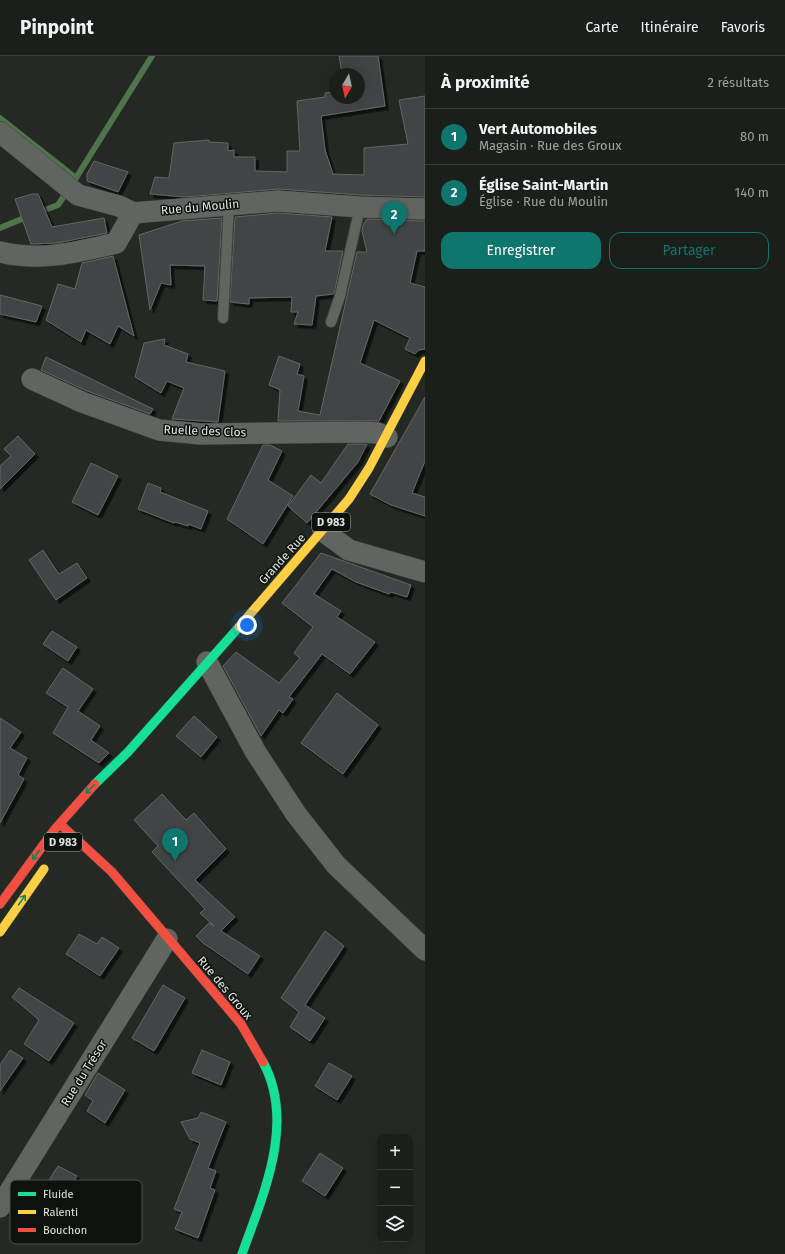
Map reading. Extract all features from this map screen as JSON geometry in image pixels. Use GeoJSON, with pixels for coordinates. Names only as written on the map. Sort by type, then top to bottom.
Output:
{"type":"FeatureCollection","features":[{"type":"Feature","properties":{"kind":"main road","name":"Grande Rue"},"geometry":{"type":"LineString","coordinates":[[0,904],[82,797],[128,752],[323,531],[349,499],[387,437],[425,361]]}},
{"type":"Feature","properties":{"kind":"main road","name":"Grande Rue"},"geometry":{"type":"LineString","coordinates":[[91,803],[128,752]]}},
{"type":"Feature","properties":{"kind":"main road","name":"Rue des Groux"},"geometry":{"type":"LineString","coordinates":[[60,824],[112,872],[167,939],[241,1024],[269,1074],[278,1111],[276,1135],[267,1185],[242,1254]]}},
{"type":"Feature","properties":{"kind":"main road","name":"D 983"},"geometry":{"type":"LineString","coordinates":[[0,932],[48,863]]}},
{"type":"Feature","properties":{"kind":"street"},"geometry":{"type":"LineString","coordinates":[[0,132],[71,188],[119,206],[132,213],[116,242],[79,251],[43,257],[14,256],[0,252]]}},
{"type":"Feature","properties":{"kind":"street","name":"Rue du Moulin"},"geometry":{"type":"LineString","coordinates":[[132,213],[278,200],[360,207],[425,209]]}},
{"type":"Feature","properties":{"kind":"street","name":"Ruelle des Clos"},"geometry":{"type":"LineString","coordinates":[[32,379],[82,402],[158,430],[201,434],[362,432],[378,433],[387,437]]}},
{"type":"Feature","properties":{"kind":"street"},"geometry":{"type":"LineString","coordinates":[[323,531],[349,550],[425,572]]}},
{"type":"Feature","properties":{"kind":"street"},"geometry":{"type":"LineString","coordinates":[[208,662],[255,751],[296,814],[336,865],[425,950]]}},
{"type":"Feature","properties":{"kind":"street","name":"Rue du Trésor"},"geometry":{"type":"LineString","coordinates":[[17,1180],[167,939]]}},
{"type":"Feature","properties":{"kind":"street","name":"Rue du Trésor"},"geometry":{"type":"LineString","coordinates":[[0,1207],[10,1191]]}},
{"type":"Feature","properties":{"kind":"lane"},"geometry":{"type":"LineString","coordinates":[[224,318],[229,204]]}},
{"type":"Feature","properties":{"kind":"lane"},"geometry":{"type":"LineString","coordinates":[[331,322],[340,296],[360,207]]}},
{"type":"Feature","properties":{"kind":"building"},"geometry":{"type":"Polygon","coordinates":[[[339,56],[378,56],[385,106],[321,116],[325,150],[333,174],[364,175],[364,148],[408,144],[399,100],[425,96],[425,197],[361,195],[279,189],[185,197],[150,194],[155,177],[169,178],[174,143],[209,140],[209,142],[228,143],[228,151],[234,150],[234,157],[255,157],[255,171],[287,172],[287,151],[300,151],[297,101],[325,97],[325,93],[329,93],[329,104],[365,104],[365,68],[341,68],[339,56]]]}},
{"type":"Feature","properties":{"kind":"building"},"geometry":{"type":"Polygon","coordinates":[[[94,161],[128,172],[118,192],[87,181],[87,174],[94,161]]]}},
{"type":"Feature","properties":{"kind":"building"},"geometry":{"type":"Polygon","coordinates":[[[32,194],[38,194],[52,227],[104,218],[107,233],[57,243],[31,244],[15,199],[32,194]]]}},
{"type":"Feature","properties":{"kind":"building"},"geometry":{"type":"Polygon","coordinates":[[[278,213],[332,217],[325,251],[343,251],[334,294],[316,296],[312,325],[294,324],[298,312],[291,312],[292,297],[249,298],[249,304],[230,302],[235,217],[278,213]]]}},
{"type":"Feature","properties":{"kind":"building"},"geometry":{"type":"Polygon","coordinates":[[[222,218],[217,301],[203,300],[205,266],[170,265],[171,285],[161,283],[150,310],[139,235],[182,221],[222,218]]]}},
{"type":"Feature","properties":{"kind":"building"},"geometry":{"type":"Polygon","coordinates":[[[367,219],[425,221],[425,251],[417,251],[410,283],[425,287],[425,349],[419,350],[415,354],[405,349],[410,338],[374,320],[360,363],[400,381],[379,421],[278,421],[280,390],[269,385],[279,356],[300,364],[297,374],[304,376],[298,411],[320,415],[357,252],[367,252],[362,231],[363,225],[367,219]]]}},
{"type":"Feature","properties":{"kind":"building"},"geometry":{"type":"Polygon","coordinates":[[[113,256],[134,336],[118,326],[110,344],[86,330],[81,342],[46,320],[58,284],[75,289],[82,263],[113,256]]]}},
{"type":"Feature","properties":{"kind":"building"},"geometry":{"type":"Polygon","coordinates":[[[0,295],[42,306],[36,322],[0,314],[0,295]]]}},
{"type":"Feature","properties":{"kind":"building"},"geometry":{"type":"Polygon","coordinates":[[[165,339],[164,345],[188,354],[186,362],[225,371],[218,422],[172,419],[184,388],[167,381],[161,393],[135,377],[144,343],[165,339]]]}},
{"type":"Feature","properties":{"kind":"building"},"geometry":{"type":"Polygon","coordinates":[[[46,357],[153,409],[150,414],[87,391],[41,370],[46,357]]]}},
{"type":"Feature","properties":{"kind":"building"},"geometry":{"type":"Polygon","coordinates":[[[425,397],[425,461],[412,493],[425,497],[425,516],[391,505],[370,494],[425,397]]]}},
{"type":"Feature","properties":{"kind":"building"},"geometry":{"type":"Polygon","coordinates":[[[18,436],[35,454],[0,489],[0,466],[11,456],[4,449],[18,436]]]}},
{"type":"Feature","properties":{"kind":"building"},"geometry":{"type":"Polygon","coordinates":[[[348,444],[367,444],[358,462],[307,523],[288,506],[311,475],[321,483],[348,444]]]}},
{"type":"Feature","properties":{"kind":"building"},"geometry":{"type":"Polygon","coordinates":[[[263,445],[270,445],[282,451],[268,480],[293,496],[263,544],[227,519],[263,445]]]}},
{"type":"Feature","properties":{"kind":"building"},"geometry":{"type":"Polygon","coordinates":[[[91,463],[118,476],[98,515],[72,502],[91,463]]]}},
{"type":"Feature","properties":{"kind":"building"},"geometry":{"type":"Polygon","coordinates":[[[148,483],[161,488],[160,492],[208,511],[201,529],[188,524],[188,526],[174,523],[138,509],[148,483]]]}},
{"type":"Feature","properties":{"kind":"building"},"geometry":{"type":"Polygon","coordinates":[[[43,550],[59,574],[77,563],[87,578],[56,600],[29,560],[43,550]]]}},
{"type":"Feature","properties":{"kind":"building"},"geometry":{"type":"Polygon","coordinates":[[[321,553],[411,585],[407,597],[391,592],[389,594],[356,582],[332,569],[314,594],[341,611],[337,617],[375,642],[350,674],[322,654],[289,697],[293,699],[283,713],[279,710],[261,736],[223,666],[236,652],[279,683],[300,658],[294,653],[313,627],[282,603],[321,553]]]}},
{"type":"Feature","properties":{"kind":"building"},"geometry":{"type":"Polygon","coordinates":[[[52,631],[77,647],[68,661],[43,644],[52,631]]]}},
{"type":"Feature","properties":{"kind":"building"},"geometry":{"type":"Polygon","coordinates":[[[63,668],[93,689],[78,711],[100,726],[91,740],[109,753],[99,763],[53,733],[68,707],[46,693],[63,668]]]}},
{"type":"Feature","properties":{"kind":"building"},"geometry":{"type":"Polygon","coordinates":[[[337,693],[378,725],[343,774],[301,743],[337,693]]]}},
{"type":"Feature","properties":{"kind":"building"},"geometry":{"type":"Polygon","coordinates":[[[194,716],[217,737],[201,757],[176,736],[194,716]]]}},
{"type":"Feature","properties":{"kind":"building"},"geometry":{"type":"Polygon","coordinates":[[[0,718],[21,732],[10,748],[27,758],[18,775],[24,779],[0,823],[0,718]]]}},
{"type":"Feature","properties":{"kind":"building"},"geometry":{"type":"Polygon","coordinates":[[[162,794],[186,820],[194,813],[226,849],[195,880],[235,917],[221,931],[260,956],[248,974],[203,943],[196,936],[209,923],[214,926],[200,913],[205,909],[152,852],[158,846],[134,820],[162,794]]]}},
{"type":"Feature","properties":{"kind":"building"},"geometry":{"type":"Polygon","coordinates":[[[325,931],[344,946],[305,1005],[325,1018],[310,1041],[290,1027],[299,1012],[281,998],[325,931]]]}},
{"type":"Feature","properties":{"kind":"building"},"geometry":{"type":"Polygon","coordinates":[[[79,934],[97,944],[102,937],[119,948],[100,976],[66,954],[79,934]]]}},
{"type":"Feature","properties":{"kind":"building"},"geometry":{"type":"Polygon","coordinates":[[[163,985],[185,998],[154,1051],[132,1038],[163,985]]]}},
{"type":"Feature","properties":{"kind":"building"},"geometry":{"type":"Polygon","coordinates":[[[19,988],[74,1023],[49,1061],[24,1044],[39,1020],[12,997],[19,988]]]}},
{"type":"Feature","properties":{"kind":"building"},"geometry":{"type":"Polygon","coordinates":[[[10,1050],[23,1058],[0,1091],[0,1065],[10,1050]]]}},
{"type":"Feature","properties":{"kind":"building"},"geometry":{"type":"Polygon","coordinates":[[[202,1050],[230,1062],[221,1085],[192,1073],[202,1050]]]}},
{"type":"Feature","properties":{"kind":"building"},"geometry":{"type":"Polygon","coordinates":[[[329,1063],[352,1076],[337,1100],[315,1086],[329,1063]]]}},
{"type":"Feature","properties":{"kind":"building"},"geometry":{"type":"Polygon","coordinates":[[[98,1073],[125,1090],[105,1123],[87,1111],[93,1101],[85,1095],[98,1073]]]}},
{"type":"Feature","properties":{"kind":"building"},"geometry":{"type":"Polygon","coordinates":[[[201,1112],[226,1122],[208,1168],[216,1171],[210,1188],[215,1190],[198,1238],[175,1229],[182,1212],[174,1209],[200,1143],[190,1139],[181,1122],[198,1118],[201,1112]]]}},
{"type":"Feature","properties":{"kind":"building"},"geometry":{"type":"Polygon","coordinates":[[[320,1153],[343,1168],[325,1196],[302,1181],[320,1153]]]}},
{"type":"Feature","properties":{"kind":"building"},"geometry":{"type":"Polygon","coordinates":[[[58,1166],[77,1176],[75,1180],[49,1180],[58,1166]]]}},
{"type":"Feature","properties":{"kind":"waterway"},"geometry":{"type":"LineString","coordinates":[[37,213],[58,205],[152,56]]}},
{"type":"Feature","properties":{"kind":"waterway"},"geometry":{"type":"LineString","coordinates":[[0,118],[76,178]]}},
{"type":"Feature","properties":{"kind":"waterway"},"geometry":{"type":"LineString","coordinates":[[0,228],[29,216]]}},
{"type":"Feature","properties":{"kind":"traffic: fast"},"geometry":{"type":"LineString","coordinates":[[95,784],[128,752],[239,627]]}},
{"type":"Feature","properties":{"kind":"traffic: fast"},"geometry":{"type":"LineString","coordinates":[[242,1254],[267,1183],[273,1159],[276,1134],[277,1109],[272,1085],[263,1062]]}},
{"type":"Feature","properties":{"kind":"traffic: slow"},"geometry":{"type":"LineString","coordinates":[[239,627],[349,499],[369,468],[425,361]]}},
{"type":"Feature","properties":{"kind":"traffic: slow"},"geometry":{"type":"LineString","coordinates":[[0,932],[44,869]]}},
{"type":"Feature","properties":{"kind":"traffic: jam"},"geometry":{"type":"LineString","coordinates":[[0,904],[55,829],[95,784]]}},
{"type":"Feature","properties":{"kind":"traffic: jam"},"geometry":{"type":"LineString","coordinates":[[60,824],[112,872],[241,1024],[263,1062]]}},
{"type":"Feature","properties":{"kind":"place","name":"Église Saint-Martin"},"geometry":{"type":"Point","coordinates":[394,234]}},
{"type":"Feature","properties":{"kind":"place","name":"Vert Automobiles"},"geometry":{"type":"Point","coordinates":[175,861]}}]}
